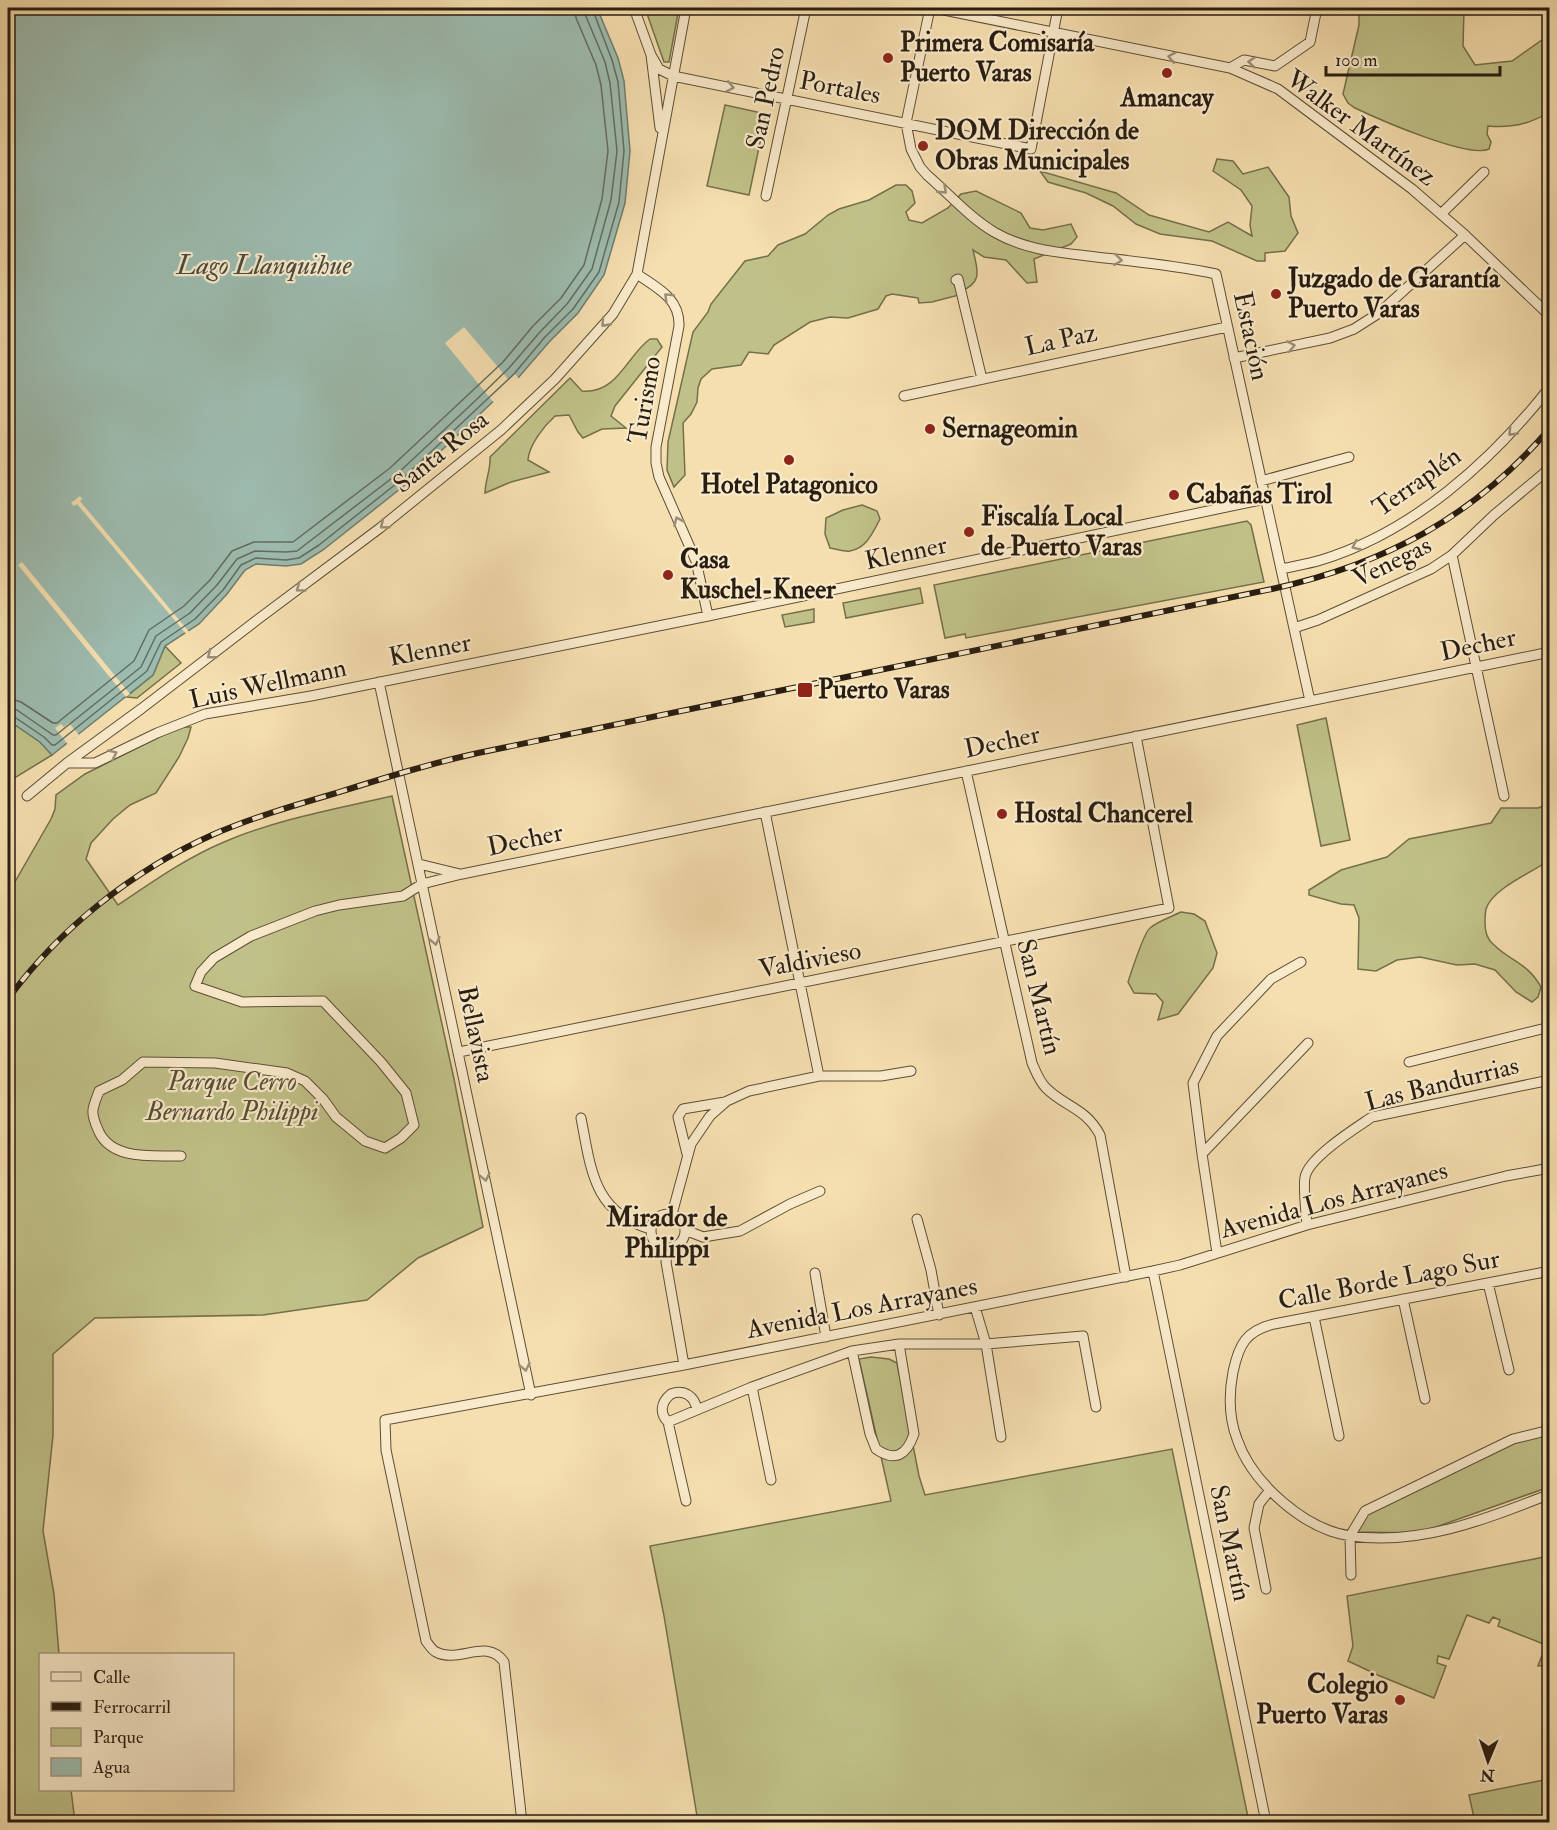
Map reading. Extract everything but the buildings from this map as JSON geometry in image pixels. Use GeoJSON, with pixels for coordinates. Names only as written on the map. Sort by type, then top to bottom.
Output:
{"type":"FeatureCollection","features":[{"type":"Feature","properties":{"kind":"street"},"geometry":{"type":"LineString","coordinates":[[634,8],[651,55],[659,69],[673,76]]}},
{"type":"Feature","properties":{"kind":"street","name":"Santa Rosa"},"geometry":{"type":"LineString","coordinates":[[27,796],[380,528],[501,430],[555,379],[613,314],[637,274],[686,8]]}},
{"type":"Feature","properties":{"kind":"street","name":"San Pedro"},"geometry":{"type":"LineString","coordinates":[[766,196],[806,8]]}},
{"type":"Feature","properties":{"kind":"street"},"geometry":{"type":"LineString","coordinates":[[906,123],[932,8]]}},
{"type":"Feature","properties":{"kind":"street","name":"Walker Martínez"},"geometry":{"type":"LineString","coordinates":[[932,8],[1230,68],[1278,89],[1412,189],[1465,235],[1550,316]]}},
{"type":"Feature","properties":{"kind":"street"},"geometry":{"type":"LineString","coordinates":[[1053,33],[1058,8]]}},
{"type":"Feature","properties":{"kind":"street"},"geometry":{"type":"LineString","coordinates":[[1230,68],[1244,60],[1275,66],[1310,42],[1317,8]]}},
{"type":"Feature","properties":{"kind":"street","name":"Portales"},"geometry":{"type":"LineString","coordinates":[[673,76],[1031,149],[1053,33]]}},
{"type":"Feature","properties":{"kind":"street"},"geometry":{"type":"LineString","coordinates":[[651,55],[659,116],[660,148]]}},
{"type":"Feature","properties":{"kind":"street","name":"Estación"},"geometry":{"type":"LineString","coordinates":[[906,123],[910,149],[920,167],[970,215],[994,232],[1015,242],[1039,249],[1216,274],[1310,701]]}},
{"type":"Feature","properties":{"kind":"street"},"geometry":{"type":"LineString","coordinates":[[1441,214],[1484,172]]}},
{"type":"Feature","properties":{"kind":"street"},"geometry":{"type":"LineString","coordinates":[[1234,358],[1330,338],[1354,329],[1379,313],[1465,235]]}},
{"type":"Feature","properties":{"kind":"street","name":"Turismo"},"geometry":{"type":"LineString","coordinates":[[637,274],[670,298],[679,313],[680,326],[656,447],[656,463],[659,477],[696,561],[708,616]]}},
{"type":"Feature","properties":{"kind":"street"},"geometry":{"type":"LineString","coordinates":[[956,280],[958,279],[982,379]]}},
{"type":"Feature","properties":{"kind":"street","name":"La Paz"},"geometry":{"type":"LineString","coordinates":[[904,396],[1227,327]]}},
{"type":"Feature","properties":{"kind":"street","name":"Terraplén"},"geometry":{"type":"LineString","coordinates":[[1281,569],[1319,561],[1348,550],[1423,509],[1475,468],[1527,416],[1550,387]]}},
{"type":"Feature","properties":{"kind":"street"},"geometry":{"type":"LineString","coordinates":[[1261,482],[1349,457]]}},
{"type":"Feature","properties":{"kind":"street","name":"Venegas"},"geometry":{"type":"LineString","coordinates":[[1294,628],[1318,620],[1419,575],[1452,555],[1494,515],[1546,473],[1550,466]]}},
{"type":"Feature","properties":{"kind":"street","name":"Klenner"},"geometry":{"type":"LineString","coordinates":[[379,682],[708,616],[1265,499]]}},
{"type":"Feature","properties":{"kind":"street"},"geometry":{"type":"LineString","coordinates":[[1452,555],[1504,796]]}},
{"type":"Feature","properties":{"kind":"street","name":"Decher"},"geometry":{"type":"LineString","coordinates":[[181,1156],[126,1154],[113,1147],[102,1138],[92,1112],[99,1091],[122,1080],[143,1062],[215,1063],[287,1073],[305,1082],[323,1099],[336,1117],[365,1141],[385,1148],[401,1138],[414,1125],[406,1093],[381,1062],[323,1001],[242,1002],[195,986],[201,972],[214,958],[251,936],[315,911],[339,905],[403,896],[422,884],[462,874],[1550,652]]}},
{"type":"Feature","properties":{"kind":"street","name":"Luis Wellmann"},"geometry":{"type":"LineString","coordinates":[[67,764],[94,763],[205,714],[379,682]]}},
{"type":"Feature","properties":{"kind":"street","name":"Bellavista"},"geometry":{"type":"LineString","coordinates":[[379,682],[531,1395]]}},
{"type":"Feature","properties":{"kind":"street","name":"Valdivieso"},"geometry":{"type":"LineString","coordinates":[[459,1052],[1169,908],[1136,736]]}},
{"type":"Feature","properties":{"kind":"street","name":"San Martín"},"geometry":{"type":"LineString","coordinates":[[966,771],[1032,1063],[1047,1089],[1081,1111],[1095,1125],[1100,1135],[1126,1277]]}},
{"type":"Feature","properties":{"kind":"street"},"geometry":{"type":"LineString","coordinates":[[765,812],[819,1076]]}},
{"type":"Feature","properties":{"kind":"street","name":"Decher"},"geometry":{"type":"LineString","coordinates":[[418,864],[462,874]]}},
{"type":"Feature","properties":{"kind":"street"},"geometry":{"type":"LineString","coordinates":[[1217,1253],[1193,1083],[1217,1036],[1271,979],[1301,962]]}},
{"type":"Feature","properties":{"kind":"street"},"geometry":{"type":"LineString","coordinates":[[1409,1062],[1550,1027]]}},
{"type":"Feature","properties":{"kind":"street"},"geometry":{"type":"LineString","coordinates":[[1202,1154],[1308,1043]]}},
{"type":"Feature","properties":{"kind":"street"},"geometry":{"type":"LineString","coordinates":[[672,1214],[687,1154],[702,1124],[727,1101],[749,1091],[819,1076],[881,1076],[910,1071]]}},
{"type":"Feature","properties":{"kind":"street","name":"Las Bandurrias"},"geometry":{"type":"LineString","coordinates":[[1307,1225],[1305,1177],[1311,1165],[1354,1128],[1372,1117],[1550,1080]]}},
{"type":"Feature","properties":{"kind":"street"},"geometry":{"type":"LineString","coordinates":[[687,1154],[678,1117],[683,1108],[727,1101]]}},
{"type":"Feature","properties":{"kind":"street"},"geometry":{"type":"LineString","coordinates":[[581,1118],[590,1168],[603,1198],[624,1218],[651,1229]]}},
{"type":"Feature","properties":{"kind":"street","name":"Avenida Los Arrayanes"},"geometry":{"type":"LineString","coordinates":[[522,1822],[504,1662],[499,1655],[487,1650],[449,1656],[435,1651],[426,1641],[386,1450],[385,1420],[531,1395],[1126,1277],[1217,1253],[1307,1225],[1506,1176],[1550,1168]]}},
{"type":"Feature","properties":{"kind":"street"},"geometry":{"type":"LineString","coordinates":[[685,1230],[703,1237],[740,1231],[820,1191]]}},
{"type":"Feature","properties":{"kind":"street"},"geometry":{"type":"LineString","coordinates":[[672,1214],[680,1218],[685,1230],[682,1240],[674,1247],[668,1248],[654,1240],[651,1229],[658,1217],[672,1214]]}},
{"type":"Feature","properties":{"kind":"street"},"geometry":{"type":"LineString","coordinates":[[917,1219],[931,1270],[939,1315]]}},
{"type":"Feature","properties":{"kind":"street"},"geometry":{"type":"LineString","coordinates":[[668,1248],[666,1262],[684,1365]]}},
{"type":"Feature","properties":{"kind":"street","name":"San Martín"},"geometry":{"type":"LineString","coordinates":[[1153,1271],[1266,1822]]}},
{"type":"Feature","properties":{"kind":"street","name":"Calle Borde Lago Sur"},"geometry":{"type":"LineString","coordinates":[[1270,1490],[1245,1456],[1237,1440],[1231,1412],[1231,1387],[1241,1343],[1255,1331],[1268,1326],[1550,1271]]}},
{"type":"Feature","properties":{"kind":"street"},"geometry":{"type":"LineString","coordinates":[[815,1273],[826,1337]]}},
{"type":"Feature","properties":{"kind":"street"},"geometry":{"type":"LineString","coordinates":[[1488,1283],[1509,1370]]}},
{"type":"Feature","properties":{"kind":"street"},"geometry":{"type":"LineString","coordinates":[[1403,1299],[1425,1399]]}},
{"type":"Feature","properties":{"kind":"street"},"geometry":{"type":"LineString","coordinates":[[975,1307],[986,1344],[1001,1437]]}},
{"type":"Feature","properties":{"kind":"street"},"geometry":{"type":"LineString","coordinates":[[1314,1317],[1339,1436]]}},
{"type":"Feature","properties":{"kind":"street"},"geometry":{"type":"LineString","coordinates":[[668,1422],[752,1387],[852,1351],[899,1344],[986,1344],[1083,1335],[1096,1407]]}},
{"type":"Feature","properties":{"kind":"street"},"geometry":{"type":"LineString","coordinates":[[852,1351],[870,1434],[876,1449],[890,1456],[900,1455],[909,1448],[914,1434],[899,1344]]}},
{"type":"Feature","properties":{"kind":"street"},"geometry":{"type":"LineString","coordinates":[[752,1387],[771,1480]]}},
{"type":"Feature","properties":{"kind":"street"},"geometry":{"type":"LineString","coordinates":[[686,1501],[662,1405],[671,1394],[681,1392],[691,1396],[697,1410]]}},
{"type":"Feature","properties":{"kind":"street"},"geometry":{"type":"LineString","coordinates":[[1351,1575],[1350,1536],[1365,1512],[1513,1439],[1550,1430]]}},
{"type":"Feature","properties":{"kind":"street"},"geometry":{"type":"LineString","coordinates":[[1266,1589],[1254,1528],[1259,1504],[1270,1490],[1300,1516],[1324,1529],[1350,1536],[1394,1538],[1437,1533],[1550,1494]]}},
{"type":"Feature","properties":{"kind":"green space"},"geometry":{"type":"Polygon","coordinates":[[[645,8],[679,8],[669,62],[664,62],[645,8]]]}},
{"type":"Feature","properties":{"kind":"green space"},"geometry":{"type":"Polygon","coordinates":[[[1359,8],[1464,8],[1463,46],[1475,65],[1512,61],[1549,35],[1549,112],[1535,120],[1520,124],[1488,126],[1487,134],[1491,142],[1489,149],[1478,151],[1423,136],[1355,108],[1348,103],[1343,94],[1359,25],[1359,8]]]}},
{"type":"Feature","properties":{"kind":"green space"},"geometry":{"type":"Polygon","coordinates":[[[725,105],[766,114],[749,195],[707,186],[725,105]]]}},
{"type":"Feature","properties":{"kind":"green space"},"geometry":{"type":"Polygon","coordinates":[[[1217,159],[1233,161],[1243,174],[1268,167],[1289,197],[1291,216],[1298,233],[1285,251],[1265,253],[1265,261],[1257,261],[1212,241],[1160,234],[1136,224],[1113,206],[1086,193],[1048,182],[1040,171],[1116,193],[1149,215],[1209,232],[1228,222],[1252,236],[1250,225],[1252,206],[1241,190],[1213,171],[1217,159]]]}},
{"type":"Feature","properties":{"kind":"green space"},"geometry":{"type":"Polygon","coordinates":[[[896,185],[906,185],[912,191],[915,203],[906,212],[909,220],[922,223],[948,208],[961,194],[976,191],[1021,213],[1030,228],[1043,230],[1071,224],[1077,237],[1071,244],[1034,259],[1037,282],[1027,283],[1006,260],[984,257],[973,250],[977,276],[972,285],[959,292],[959,295],[919,303],[918,298],[892,294],[886,296],[878,309],[848,318],[830,317],[810,322],[774,345],[768,354],[749,352],[741,365],[712,369],[701,379],[697,402],[683,423],[685,475],[674,487],[667,470],[668,442],[693,332],[708,312],[711,304],[745,261],[768,256],[778,245],[805,234],[828,215],[839,209],[869,200],[896,185]]]}},
{"type":"Feature","properties":{"kind":"green space"},"geometry":{"type":"Polygon","coordinates":[[[650,339],[657,339],[662,347],[615,406],[611,416],[626,428],[602,429],[583,438],[569,415],[555,416],[538,436],[531,448],[528,460],[549,472],[511,482],[485,493],[490,457],[570,378],[582,391],[605,386],[621,372],[650,339]]]}},
{"type":"Feature","properties":{"kind":"green space"},"geometry":{"type":"Polygon","coordinates":[[[862,505],[877,511],[880,519],[869,539],[861,547],[850,551],[830,548],[825,534],[826,518],[862,505]]]}},
{"type":"Feature","properties":{"kind":"green space"},"geometry":{"type":"Polygon","coordinates":[[[1247,521],[1251,525],[1264,582],[966,638],[965,634],[945,638],[934,585],[1247,521]]]}},
{"type":"Feature","properties":{"kind":"green space"},"geometry":{"type":"Polygon","coordinates":[[[920,588],[923,603],[846,618],[843,603],[920,588]]]}},
{"type":"Feature","properties":{"kind":"green space"},"geometry":{"type":"Polygon","coordinates":[[[814,609],[814,622],[785,627],[782,615],[814,609]]]}},
{"type":"Feature","properties":{"kind":"green space"},"geometry":{"type":"Polygon","coordinates":[[[165,646],[181,663],[137,698],[126,697],[153,675],[165,646]]]}},
{"type":"Feature","properties":{"kind":"green space"},"geometry":{"type":"Polygon","coordinates":[[[1326,718],[1350,840],[1321,846],[1297,725],[1326,718]]]}},
{"type":"Feature","properties":{"kind":"green space"},"geometry":{"type":"Polygon","coordinates":[[[8,720],[40,742],[52,755],[8,782],[8,720]]]}},
{"type":"Feature","properties":{"kind":"green space","name":"Parque Cerro Bernardo Philippi"},"geometry":{"type":"Polygon","coordinates":[[[179,727],[191,727],[179,757],[156,793],[130,805],[113,819],[91,843],[86,859],[118,905],[183,863],[210,848],[244,834],[307,815],[392,796],[454,1079],[483,1227],[418,1258],[367,1300],[263,1315],[95,1318],[53,1354],[53,1435],[43,1531],[54,1594],[59,1653],[39,1653],[39,1791],[71,1791],[75,1822],[8,1822],[8,894],[51,819],[55,809],[56,795],[85,774],[179,727]]]}},
{"type":"Feature","properties":{"kind":"green space"},"geometry":{"type":"Polygon","coordinates":[[[1549,804],[1549,833],[1543,848],[1548,861],[1504,888],[1490,902],[1485,915],[1486,931],[1491,942],[1530,972],[1541,987],[1538,997],[1532,1002],[1516,992],[1495,970],[1475,964],[1457,965],[1420,957],[1397,960],[1376,971],[1358,969],[1359,918],[1354,905],[1341,904],[1309,895],[1309,890],[1341,870],[1387,857],[1409,839],[1491,823],[1501,808],[1538,808],[1549,804]]]}},
{"type":"Feature","properties":{"kind":"green space"},"geometry":{"type":"Polygon","coordinates":[[[1181,912],[1194,914],[1205,921],[1217,953],[1213,968],[1178,1014],[1158,1020],[1163,1002],[1156,994],[1134,993],[1128,982],[1147,931],[1157,923],[1181,912]]]}},
{"type":"Feature","properties":{"kind":"green space"},"geometry":{"type":"Polygon","coordinates":[[[871,1357],[889,1359],[897,1363],[919,1476],[925,1495],[1172,1449],[1249,1822],[698,1822],[650,1546],[891,1501],[859,1359],[871,1357]]]}},
{"type":"Feature","properties":{"kind":"green space"},"geometry":{"type":"Polygon","coordinates":[[[1549,1433],[1549,1487],[1419,1533],[1355,1532],[1368,1514],[1514,1442],[1549,1433]]]}},
{"type":"Feature","properties":{"kind":"green space"},"geometry":{"type":"Polygon","coordinates":[[[1549,1556],[1549,1665],[1538,1666],[1546,1645],[1498,1626],[1500,1620],[1493,1617],[1489,1623],[1467,1615],[1449,1659],[1438,1656],[1437,1663],[1446,1666],[1434,1698],[1348,1661],[1353,1646],[1347,1596],[1549,1556]]]}},
{"type":"Feature","properties":{"kind":"green space"},"geometry":{"type":"Polygon","coordinates":[[[1549,1779],[1549,1822],[1475,1822],[1469,1795],[1549,1779]]]}},
{"type":"Feature","properties":{"kind":"water","name":"Lago Llanquihue"},"geometry":{"type":"Polygon","coordinates":[[[8,8],[597,8],[618,58],[624,81],[630,151],[625,203],[604,275],[578,313],[518,378],[405,485],[323,550],[301,564],[286,566],[256,564],[245,570],[227,594],[199,624],[165,646],[153,675],[52,755],[40,742],[8,720],[8,8]]]}},
{"type":"Feature","properties":{"kind":"pier"},"geometry":{"type":"Polygon","coordinates":[[[464,327],[508,379],[515,374],[520,380],[495,404],[445,343],[464,327]]]}},
{"type":"Feature","properties":{"kind":"pier"},"geometry":{"type":"Polygon","coordinates":[[[80,496],[82,499],[80,501],[190,633],[187,635],[77,504],[74,506],[71,503],[80,496]]]}},
{"type":"Feature","properties":{"kind":"pier"},"geometry":{"type":"Polygon","coordinates":[[[22,562],[130,694],[126,697],[18,565],[22,562]]]}},
{"type":"Feature","properties":{"kind":"pier"},"geometry":{"type":"Polygon","coordinates":[[[69,723],[79,735],[69,746],[55,728],[61,724],[64,727],[69,723]]]}},
{"type":"Feature","properties":{"kind":"railway"},"geometry":{"type":"LineString","coordinates":[[8,999],[50,949],[99,904],[126,884],[182,850],[242,823],[405,772],[478,753],[1313,579],[1389,551],[1458,512],[1490,488],[1521,460],[1550,428]]}},
{"type":"Feature","properties":{"kind":"place","name":"Primera Comisaría Puerto Varas"},"geometry":{"type":"Point","coordinates":[888,58]}},
{"type":"Feature","properties":{"kind":"place","name":"Amancay"},"geometry":{"type":"Point","coordinates":[1167,73]}},
{"type":"Feature","properties":{"kind":"place","name":"DOM Dirección de Obras Municipales"},"geometry":{"type":"Point","coordinates":[923,146]}},
{"type":"Feature","properties":{"kind":"place","name":"Juzgado de Garantía Puerto Varas"},"geometry":{"type":"Point","coordinates":[1276,294]}},
{"type":"Feature","properties":{"kind":"place","name":"Sernageomin"},"geometry":{"type":"Point","coordinates":[930,429]}},
{"type":"Feature","properties":{"kind":"place","name":"Hotel Patagonico"},"geometry":{"type":"Point","coordinates":[789,460]}},
{"type":"Feature","properties":{"kind":"place","name":"Cabañas Tirol"},"geometry":{"type":"Point","coordinates":[1174,495]}},
{"type":"Feature","properties":{"kind":"place","name":"Fiscalía Local de Puerto Varas"},"geometry":{"type":"Point","coordinates":[969,532]}},
{"type":"Feature","properties":{"kind":"place","name":"Casa Kuschel-Kneer"},"geometry":{"type":"Point","coordinates":[668,575]}},
{"type":"Feature","properties":{"kind":"place","name":"Puerto Varas"},"geometry":{"type":"Point","coordinates":[805,690]}},
{"type":"Feature","properties":{"kind":"place","name":"Hostal Chancerel"},"geometry":{"type":"Point","coordinates":[1002,814]}},
{"type":"Feature","properties":{"kind":"place","name":"Colegio Puerto Varas"},"geometry":{"type":"Point","coordinates":[1400,1700]}},
{"type":"Feature","properties":{"kind":"district","name":"Mirador de Philippi"},"geometry":{"type":"Point","coordinates":[667,1232]}}]}
